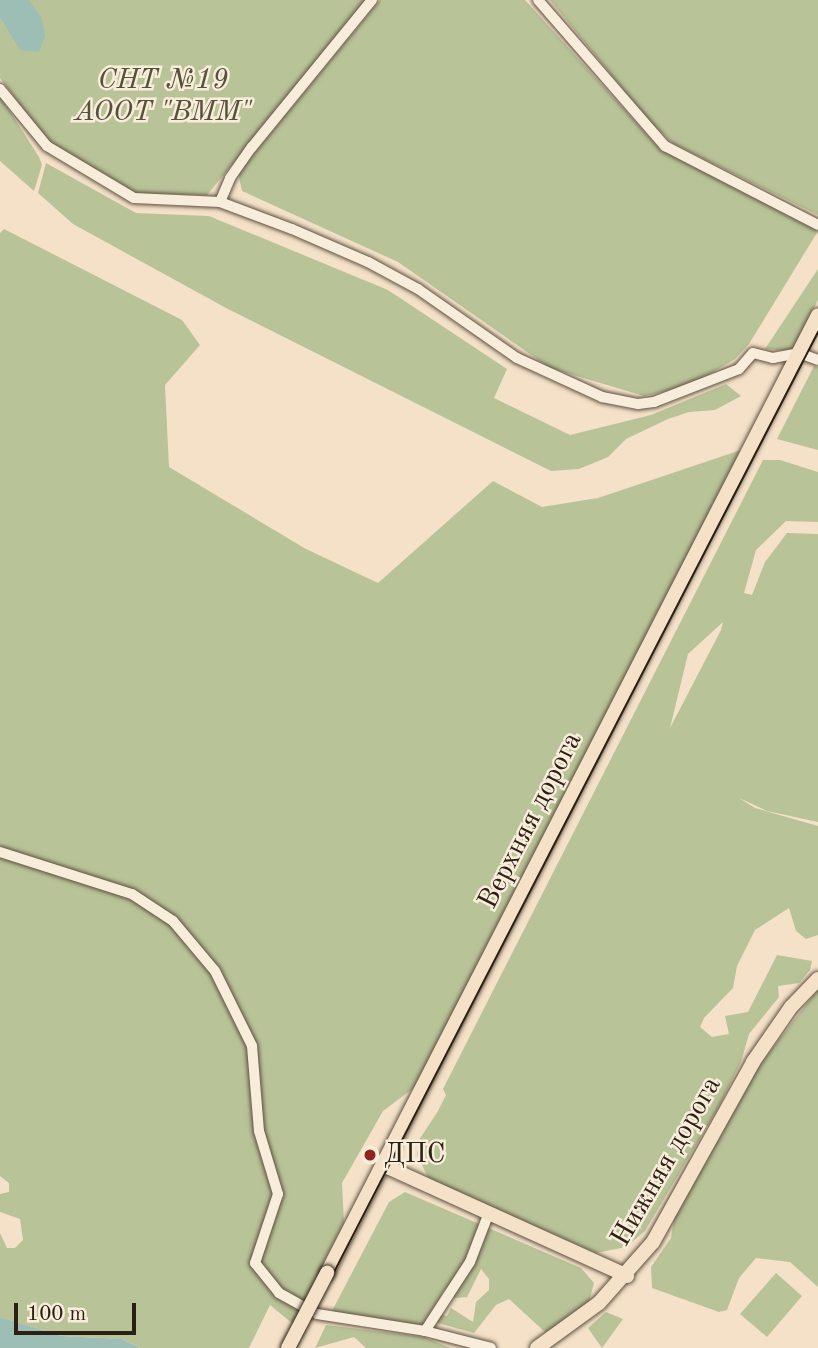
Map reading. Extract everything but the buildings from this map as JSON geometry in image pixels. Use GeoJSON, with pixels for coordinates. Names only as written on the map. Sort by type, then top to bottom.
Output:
{"type":"FeatureCollection","features":[{"type":"Feature","properties":{"kind":"main road","name":"Верхняя дорога"},"geometry":{"type":"LineString","coordinates":[[288,1348],[385,1166],[818,315]]}},
{"type":"Feature","properties":{"kind":"main road","name":"Нижняя дорога"},"geometry":{"type":"LineString","coordinates":[[537,1348],[627,1276],[653,1242],[753,1062],[791,1007],[818,979]]}},
{"type":"Feature","properties":{"kind":"main road"},"geometry":{"type":"LineString","coordinates":[[385,1166],[627,1276]]}},
{"type":"Feature","properties":{"kind":"street"},"geometry":{"type":"LineString","coordinates":[[220,202],[230,178],[252,147],[372,0]]}},
{"type":"Feature","properties":{"kind":"street"},"geometry":{"type":"LineString","coordinates":[[538,0],[665,146],[818,225]]}},
{"type":"Feature","properties":{"kind":"street"},"geometry":{"type":"LineString","coordinates":[[0,89],[47,146],[134,198],[220,202],[368,262],[418,289],[517,358],[602,397],[638,404],[654,401],[739,369],[753,354],[773,358],[799,353],[818,360]]}},
{"type":"Feature","properties":{"kind":"street"},"geometry":{"type":"LineString","coordinates":[[0,852],[132,894],[188,935],[229,993],[251,1046],[259,1131],[278,1194],[255,1263],[279,1293],[317,1314],[425,1331],[491,1348]]}},
{"type":"Feature","properties":{"kind":"street"},"geometry":{"type":"LineString","coordinates":[[425,1331],[470,1262],[488,1214]]}},
{"type":"Feature","properties":{"kind":"green space","name":"СНТ №19 АООТ \"ВММ\""},"geometry":{"type":"Polygon","coordinates":[[[0,0],[368,0],[207,195],[138,194],[48,141],[0,78],[0,0]]]}},
{"type":"Feature","properties":{"kind":"green space"},"geometry":{"type":"Polygon","coordinates":[[[380,0],[525,0],[660,149],[818,231],[749,344],[735,359],[689,386],[644,396],[550,368],[398,262],[242,191],[238,173],[380,0]]]}},
{"type":"Feature","properties":{"kind":"green space"},"geometry":{"type":"Polygon","coordinates":[[[550,0],[818,0],[818,215],[674,144],[649,121],[550,0]]]}},
{"type":"Feature","properties":{"kind":"green space"},"geometry":{"type":"Polygon","coordinates":[[[0,96],[42,165],[34,191],[0,161],[0,96]]]}},
{"type":"Feature","properties":{"kind":"green space"},"geometry":{"type":"Polygon","coordinates":[[[46,163],[136,213],[209,216],[388,290],[507,369],[494,398],[570,435],[651,415],[726,384],[741,396],[715,410],[689,412],[668,419],[626,439],[608,457],[579,469],[551,471],[226,308],[73,224],[38,193],[46,163]]]}},
{"type":"Feature","properties":{"kind":"green space"},"geometry":{"type":"Polygon","coordinates":[[[4,229],[182,320],[200,345],[165,385],[169,467],[306,549],[378,583],[493,481],[542,507],[598,498],[744,449],[419,1084],[383,1111],[342,1183],[344,1223],[293,1324],[270,1305],[249,1348],[140,1348],[122,1339],[62,1336],[0,1317],[0,1233],[7,1248],[15,1248],[23,1240],[20,1219],[0,1212],[0,1194],[9,1192],[9,1183],[0,1176],[0,233],[4,229]]]}},
{"type":"Feature","properties":{"kind":"green space"},"geometry":{"type":"Polygon","coordinates":[[[818,269],[818,300],[796,344],[789,351],[765,349],[818,269]]]}},
{"type":"Feature","properties":{"kind":"green space"},"geometry":{"type":"Polygon","coordinates":[[[814,366],[818,367],[818,450],[777,439],[814,366]]]}},
{"type":"Feature","properties":{"kind":"green space"},"geometry":{"type":"Polygon","coordinates":[[[763,460],[780,460],[818,472],[818,522],[786,521],[756,550],[744,593],[752,595],[765,562],[787,533],[818,534],[818,822],[767,811],[739,798],[755,808],[818,826],[818,935],[806,939],[796,931],[789,908],[755,930],[737,966],[733,988],[704,1018],[700,1027],[712,1037],[729,1034],[725,1016],[748,1012],[777,955],[812,961],[810,970],[799,983],[778,986],[779,997],[749,1034],[741,1062],[718,1108],[645,1231],[626,1247],[596,1253],[429,1179],[417,1155],[419,1140],[446,1095],[443,1089],[763,460]],[[723,622],[688,654],[670,728],[723,622]]]}},
{"type":"Feature","properties":{"kind":"green space"},"geometry":{"type":"Polygon","coordinates":[[[818,989],[818,1287],[790,1262],[756,1258],[739,1278],[727,1310],[719,1312],[652,1288],[651,1267],[671,1238],[675,1213],[759,1066],[818,989]]]}},
{"type":"Feature","properties":{"kind":"green space"},"geometry":{"type":"Polygon","coordinates":[[[405,1192],[581,1268],[594,1283],[588,1306],[559,1328],[545,1332],[509,1299],[496,1305],[474,1333],[434,1322],[438,1314],[447,1316],[451,1308],[473,1322],[476,1302],[489,1290],[489,1279],[481,1269],[467,1297],[455,1298],[445,1289],[422,1327],[332,1311],[389,1202],[405,1192]]]}},
{"type":"Feature","properties":{"kind":"green space"},"geometry":{"type":"Polygon","coordinates":[[[776,1273],[802,1296],[767,1337],[740,1314],[776,1273]]]}},
{"type":"Feature","properties":{"kind":"green space"},"geometry":{"type":"Polygon","coordinates":[[[606,1312],[623,1319],[602,1348],[588,1328],[606,1312]]]}},
{"type":"Feature","properties":{"kind":"green space"},"geometry":{"type":"Polygon","coordinates":[[[326,1325],[424,1337],[451,1348],[366,1348],[354,1337],[315,1348],[326,1325]]]}},
{"type":"Feature","properties":{"kind":"water"},"geometry":{"type":"Polygon","coordinates":[[[0,0],[29,0],[42,18],[45,36],[39,52],[20,50],[0,17],[0,0]]]}},
{"type":"Feature","properties":{"kind":"water"},"geometry":{"type":"Polygon","coordinates":[[[0,1317],[62,1336],[122,1339],[140,1348],[0,1348],[0,1317]]]}},
{"type":"Feature","properties":{"kind":"tram line"},"geometry":{"type":"LineString","coordinates":[[295,1348],[818,332]]}},
{"type":"Feature","properties":{"kind":"place","name":"ДПС"},"geometry":{"type":"Point","coordinates":[370,1155]}}]}
